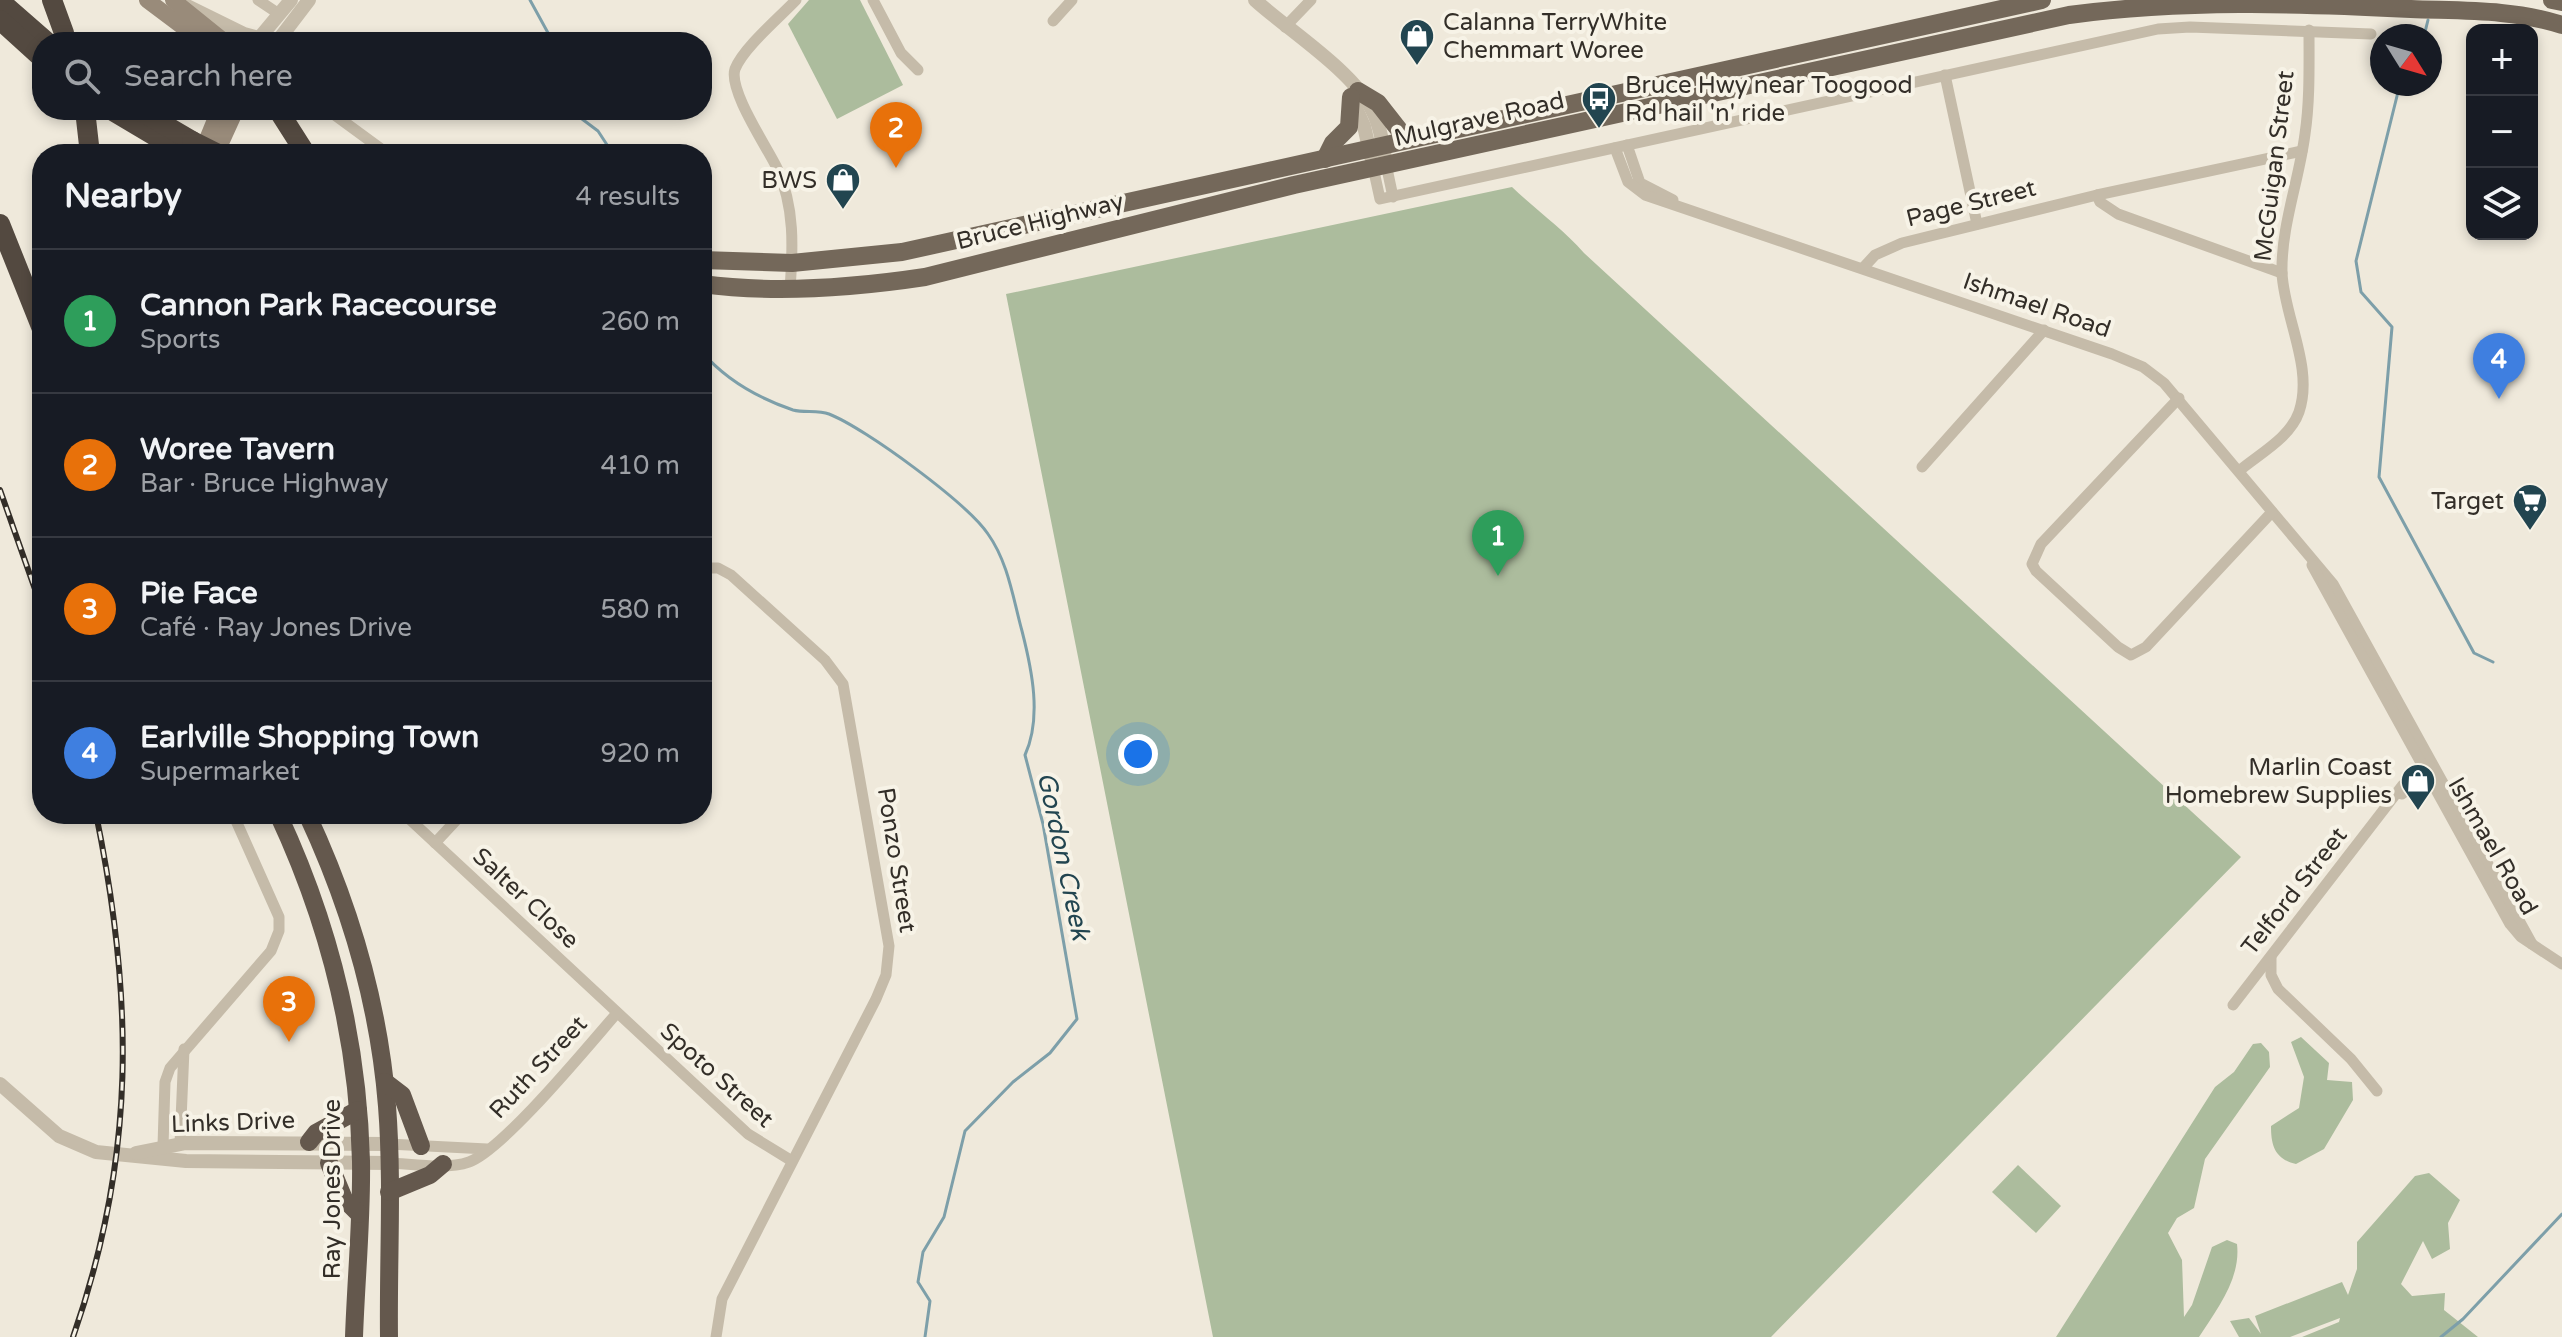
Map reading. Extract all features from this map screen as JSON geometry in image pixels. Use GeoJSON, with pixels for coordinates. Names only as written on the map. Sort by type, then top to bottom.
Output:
{"type":"FeatureCollection","features":[{"type":"Feature","properties":{"kind":"highway"},"geometry":{"type":"LineString","coordinates":[[52,0],[55,32]]}},
{"type":"Feature","properties":{"kind":"highway"},"geometry":{"type":"LineString","coordinates":[[0,1],[47,32]]}},
{"type":"Feature","properties":{"kind":"highway"},"geometry":{"type":"LineString","coordinates":[[0,20],[32,49]]}},
{"type":"Feature","properties":{"kind":"highway"},"geometry":{"type":"LineString","coordinates":[[86,120],[89,144]]}},
{"type":"Feature","properties":{"kind":"highway"},"geometry":{"type":"LineString","coordinates":[[135,120],[191,144]]}},
{"type":"Feature","properties":{"kind":"highway"},"geometry":{"type":"LineString","coordinates":[[155,120],[195,144]]}},
{"type":"Feature","properties":{"kind":"highway"},"geometry":{"type":"LineString","coordinates":[[293,121],[302,144]]}},
{"type":"Feature","properties":{"kind":"highway"},"geometry":{"type":"LineString","coordinates":[[0,224],[32,304]]}},
{"type":"Feature","properties":{"kind":"highway","name":"Ray Jones Drive"},"geometry":{"type":"LineString","coordinates":[[282,824],[305,877],[332,960],[348,1028],[361,1163],[354,1337]]}},
{"type":"Feature","properties":{"kind":"highway"},"geometry":{"type":"LineString","coordinates":[[311,824],[356,942],[376,1025],[385,1082],[389,1163],[389,1337]]}},
{"type":"Feature","properties":{"kind":"highway"},"geometry":{"type":"LineString","coordinates":[[385,1082],[402,1095],[421,1146]]}},
{"type":"Feature","properties":{"kind":"highway"},"geometry":{"type":"LineString","coordinates":[[309,1142],[316,1133],[358,1110]]}},
{"type":"Feature","properties":{"kind":"highway"},"geometry":{"type":"LineString","coordinates":[[329,1163],[344,1199],[359,1214]]}},
{"type":"Feature","properties":{"kind":"highway"},"geometry":{"type":"LineString","coordinates":[[389,1192],[430,1175],[443,1164]]}},
{"type":"Feature","properties":{"kind":"main road"},"geometry":{"type":"LineString","coordinates":[[147,0],[190,32]]}},
{"type":"Feature","properties":{"kind":"main road"},"geometry":{"type":"LineString","coordinates":[[174,0],[213,32]]}},
{"type":"Feature","properties":{"kind":"main road","name":"Mulgrave Road"},"geometry":{"type":"LineString","coordinates":[[1378,157],[1407,140],[2042,0]]}},
{"type":"Feature","properties":{"kind":"main road"},"geometry":{"type":"LineString","coordinates":[[2552,0],[2562,2]]}},
{"type":"Feature","properties":{"kind":"main road","name":"Mulgrave Road"},"geometry":{"type":"LineString","coordinates":[[1378,157],[2037,19],[2145,3],[2381,7],[2505,14],[2562,25]]}},
{"type":"Feature","properties":{"kind":"main road"},"geometry":{"type":"LineString","coordinates":[[1325,159],[1333,143],[1349,127],[1355,94],[1378,103],[1407,140]]}},
{"type":"Feature","properties":{"kind":"main road"},"geometry":{"type":"LineString","coordinates":[[204,144],[207,120]]}},
{"type":"Feature","properties":{"kind":"main road"},"geometry":{"type":"LineString","coordinates":[[205,144],[215,120]]}},
{"type":"Feature","properties":{"kind":"main road"},"geometry":{"type":"LineString","coordinates":[[207,144],[228,120]]}},
{"type":"Feature","properties":{"kind":"main road","name":"Bruce Highway"},"geometry":{"type":"LineString","coordinates":[[712,260],[792,263],[902,252],[1325,159],[1378,157]]}},
{"type":"Feature","properties":{"kind":"main road","name":"Bruce Highway"},"geometry":{"type":"LineString","coordinates":[[712,285],[790,289],[869,285],[925,277],[1378,157]]}},
{"type":"Feature","properties":{"kind":"street"},"geometry":{"type":"LineString","coordinates":[[174,0],[240,32]]}},
{"type":"Feature","properties":{"kind":"street"},"geometry":{"type":"LineString","coordinates":[[258,0],[279,14],[278,32]]}},
{"type":"Feature","properties":{"kind":"street"},"geometry":{"type":"LineString","coordinates":[[264,32],[291,0]]}},
{"type":"Feature","properties":{"kind":"street"},"geometry":{"type":"LineString","coordinates":[[284,32],[309,0]]}},
{"type":"Feature","properties":{"kind":"street"},"geometry":{"type":"LineString","coordinates":[[790,289],[793,235],[783,186],[733,76],[739,61],[796,0]]}},
{"type":"Feature","properties":{"kind":"street"},"geometry":{"type":"LineString","coordinates":[[873,0],[901,53],[918,70]]}},
{"type":"Feature","properties":{"kind":"street"},"geometry":{"type":"LineString","coordinates":[[1053,21],[1072,0]]}},
{"type":"Feature","properties":{"kind":"street"},"geometry":{"type":"LineString","coordinates":[[1255,0],[1285,27],[1300,48],[1355,94],[1378,157]]}},
{"type":"Feature","properties":{"kind":"street"},"geometry":{"type":"LineString","coordinates":[[1285,27],[1311,0]]}},
{"type":"Feature","properties":{"kind":"street","name":"Mulgrave Road"},"geometry":{"type":"LineString","coordinates":[[1378,157],[1380,199],[2158,29],[2309,30],[2370,34]]}},
{"type":"Feature","properties":{"kind":"street","name":"McGuigan Street"},"geometry":{"type":"LineString","coordinates":[[2239,471],[2285,435],[2296,419],[2302,399],[2303,384],[2282,273],[2286,223],[2308,112],[2309,30]]}},
{"type":"Feature","properties":{"kind":"street"},"geometry":{"type":"LineString","coordinates":[[1945,75],[1977,224]]}},
{"type":"Feature","properties":{"kind":"street"},"geometry":{"type":"LineString","coordinates":[[342,120],[374,144]]}},
{"type":"Feature","properties":{"kind":"street","name":"Ishmael Road"},"geometry":{"type":"LineString","coordinates":[[1621,147],[1640,183],[1680,205],[2044,330],[2135,363],[2157,377],[2179,398],[2333,584],[2397,697],[2429,770],[2510,924],[2532,944],[2562,964]]}},
{"type":"Feature","properties":{"kind":"street","name":"Page Street"},"geometry":{"type":"LineString","coordinates":[[1863,268],[1875,255],[1892,246],[2097,195],[2302,151]]}},
{"type":"Feature","properties":{"kind":"street","name":"Mulgrave Road"},"geometry":{"type":"LineString","coordinates":[[1378,157],[1393,197]]}},
{"type":"Feature","properties":{"kind":"street"},"geometry":{"type":"LineString","coordinates":[[2097,195],[2100,202],[2118,214],[2282,273]]}},
{"type":"Feature","properties":{"kind":"street"},"geometry":{"type":"LineString","coordinates":[[1922,467],[2044,330]]}},
{"type":"Feature","properties":{"kind":"street"},"geometry":{"type":"LineString","coordinates":[[2179,398],[2041,544],[2032,564],[2036,571],[2118,647],[2131,655],[2146,647],[2272,512]]}},
{"type":"Feature","properties":{"kind":"street","name":"Ishmael Road"},"geometry":{"type":"LineString","coordinates":[[2306,554],[2387,703],[2429,770]]}},
{"type":"Feature","properties":{"kind":"street","name":"Ponzo Street"},"geometry":{"type":"LineString","coordinates":[[712,568],[731,575],[825,660],[843,684],[886,923],[888,963],[881,987],[722,1299],[716,1337]]}},
{"type":"Feature","properties":{"kind":"street"},"geometry":{"type":"LineString","coordinates":[[2387,703],[2397,697]]}},
{"type":"Feature","properties":{"kind":"street","name":"Telford Street"},"geometry":{"type":"LineString","coordinates":[[2233,1005],[2390,805],[2429,770]]}},
{"type":"Feature","properties":{"kind":"street"},"geometry":{"type":"LineString","coordinates":[[173,1160],[163,1146],[166,1075],[184,1048],[271,951],[279,931],[276,909],[238,824]]}},
{"type":"Feature","properties":{"kind":"street","name":"Salter Close"},"geometry":{"type":"LineString","coordinates":[[415,824],[617,1013]]}},
{"type":"Feature","properties":{"kind":"street"},"geometry":{"type":"LineString","coordinates":[[435,843],[453,824]]}},
{"type":"Feature","properties":{"kind":"street"},"geometry":{"type":"LineString","coordinates":[[2271,957],[2271,975],[2278,989],[2351,1059],[2377,1091]]}},
{"type":"Feature","properties":{"kind":"street","name":"Spoto Street"},"geometry":{"type":"LineString","coordinates":[[617,1013],[757,1142],[792,1161]]}},
{"type":"Feature","properties":{"kind":"street","name":"Ruth Street"},"geometry":{"type":"LineString","coordinates":[[389,1163],[468,1162],[506,1135],[617,1013]]}},
{"type":"Feature","properties":{"kind":"street"},"geometry":{"type":"LineString","coordinates":[[173,1160],[180,1144],[180,1082],[184,1048]]}},
{"type":"Feature","properties":{"kind":"street","name":"Links Drive"},"geometry":{"type":"LineString","coordinates":[[0,1084],[59,1136],[96,1152],[173,1160],[389,1163]]}},
{"type":"Feature","properties":{"kind":"street","name":"Links Drive"},"geometry":{"type":"LineString","coordinates":[[128,1156],[180,1144],[388,1144]]}},
{"type":"Feature","properties":{"kind":"street","name":"Ruth Street"},"geometry":{"type":"LineString","coordinates":[[388,1144],[487,1149]]}},
{"type":"Feature","properties":{"kind":"green space"},"geometry":{"type":"Polygon","coordinates":[[[809,0],[860,0],[903,85],[837,119],[788,24],[809,0]]]}},
{"type":"Feature","properties":{"kind":"green space"},"geometry":{"type":"Polygon","coordinates":[[[1512,187],[2241,857],[1771,1337],[1213,1337],[1006,294],[1512,187]]]}},
{"type":"Feature","properties":{"kind":"green space"},"geometry":{"type":"Polygon","coordinates":[[[2301,1037],[2329,1063],[2327,1080],[2352,1082],[2353,1100],[2324,1149],[2296,1164],[2283,1159],[2276,1151],[2271,1126],[2299,1108],[2304,1077],[2291,1042],[2301,1037]]]}},
{"type":"Feature","properties":{"kind":"green space"},"geometry":{"type":"Polygon","coordinates":[[[2261,1043],[2269,1052],[2270,1067],[2205,1159],[2194,1208],[2177,1218],[2168,1233],[2182,1260],[2184,1317],[2192,1305],[2212,1247],[2227,1240],[2237,1244],[2231,1281],[2199,1337],[2056,1337],[2215,1087],[2234,1072],[2253,1044],[2261,1043]]]}},
{"type":"Feature","properties":{"kind":"green space"},"geometry":{"type":"Polygon","coordinates":[[[2018,1165],[2061,1206],[2036,1233],[1992,1192],[2018,1165]]]}},
{"type":"Feature","properties":{"kind":"green space"},"geometry":{"type":"Polygon","coordinates":[[[2429,1173],[2460,1200],[2448,1223],[2450,1249],[2432,1259],[2423,1241],[2401,1284],[2412,1296],[2445,1293],[2444,1310],[2478,1337],[2302,1337],[2339,1322],[2340,1318],[2290,1337],[2239,1337],[2230,1321],[2249,1318],[2261,1334],[2255,1316],[2342,1282],[2348,1295],[2357,1269],[2357,1242],[2415,1176],[2429,1173]]]}},
{"type":"Feature","properties":{"kind":"waterway","name":"Gordon Creek"},"geometry":{"type":"LineString","coordinates":[[530,0],[548,32]]}},
{"type":"Feature","properties":{"kind":"waterway"},"geometry":{"type":"LineString","coordinates":[[2427,24],[2428,20]]}},
{"type":"Feature","properties":{"kind":"waterway"},"geometry":{"type":"LineString","coordinates":[[2397,96],[2356,261],[2361,292],[2392,327],[2379,477],[2474,653],[2493,662]]}},
{"type":"Feature","properties":{"kind":"waterway","name":"Gordon Creek"},"geometry":{"type":"LineString","coordinates":[[583,120],[598,131],[606,144]]}},
{"type":"Feature","properties":{"kind":"waterway","name":"Gordon Creek"},"geometry":{"type":"LineString","coordinates":[[712,363],[743,387],[767,400],[793,410],[829,414],[866,434],[959,504],[995,545],[1009,581],[1026,646],[1034,710],[1025,755],[1043,824],[1077,1019],[1050,1053],[1013,1082],[965,1131],[944,1217],[923,1252],[918,1282],[930,1301],[925,1337]]}},
{"type":"Feature","properties":{"kind":"waterway"},"geometry":{"type":"LineString","coordinates":[[2441,1337],[2463,1319],[2562,1214]]}},
{"type":"Feature","properties":{"kind":"railway"},"geometry":{"type":"LineString","coordinates":[[0,490],[32,581]]}},
{"type":"Feature","properties":{"kind":"railway"},"geometry":{"type":"LineString","coordinates":[[73,1337],[94,1270],[109,1205],[118,1141],[122,1077],[122,1013],[117,948],[98,824]]}},
{"type":"Feature","properties":{"kind":"place","name":"Calanna TerryWhite Chemmart Woree"},"geometry":{"type":"Point","coordinates":[1417,67]}},
{"type":"Feature","properties":{"kind":"place","name":"Bruce Hwy near Toogood Rd hail 'n' ride"},"geometry":{"type":"Point","coordinates":[1599,130]}},
{"type":"Feature","properties":{"kind":"place","name":"Woree Tavern"},"geometry":{"type":"Point","coordinates":[896,168]}},
{"type":"Feature","properties":{"kind":"place","name":"BWS"},"geometry":{"type":"Point","coordinates":[843,211]}},
{"type":"Feature","properties":{"kind":"place","name":"Earlville Shopping Town"},"geometry":{"type":"Point","coordinates":[2499,399]}},
{"type":"Feature","properties":{"kind":"place","name":"Target"},"geometry":{"type":"Point","coordinates":[2530,532]}},
{"type":"Feature","properties":{"kind":"place","name":"Cannon Park Racecourse"},"geometry":{"type":"Point","coordinates":[1498,576]}},
{"type":"Feature","properties":{"kind":"place","name":"Marlin Coast Homebrew Supplies"},"geometry":{"type":"Point","coordinates":[2418,812]}},
{"type":"Feature","properties":{"kind":"place","name":"Pie Face"},"geometry":{"type":"Point","coordinates":[289,1042]}}]}
